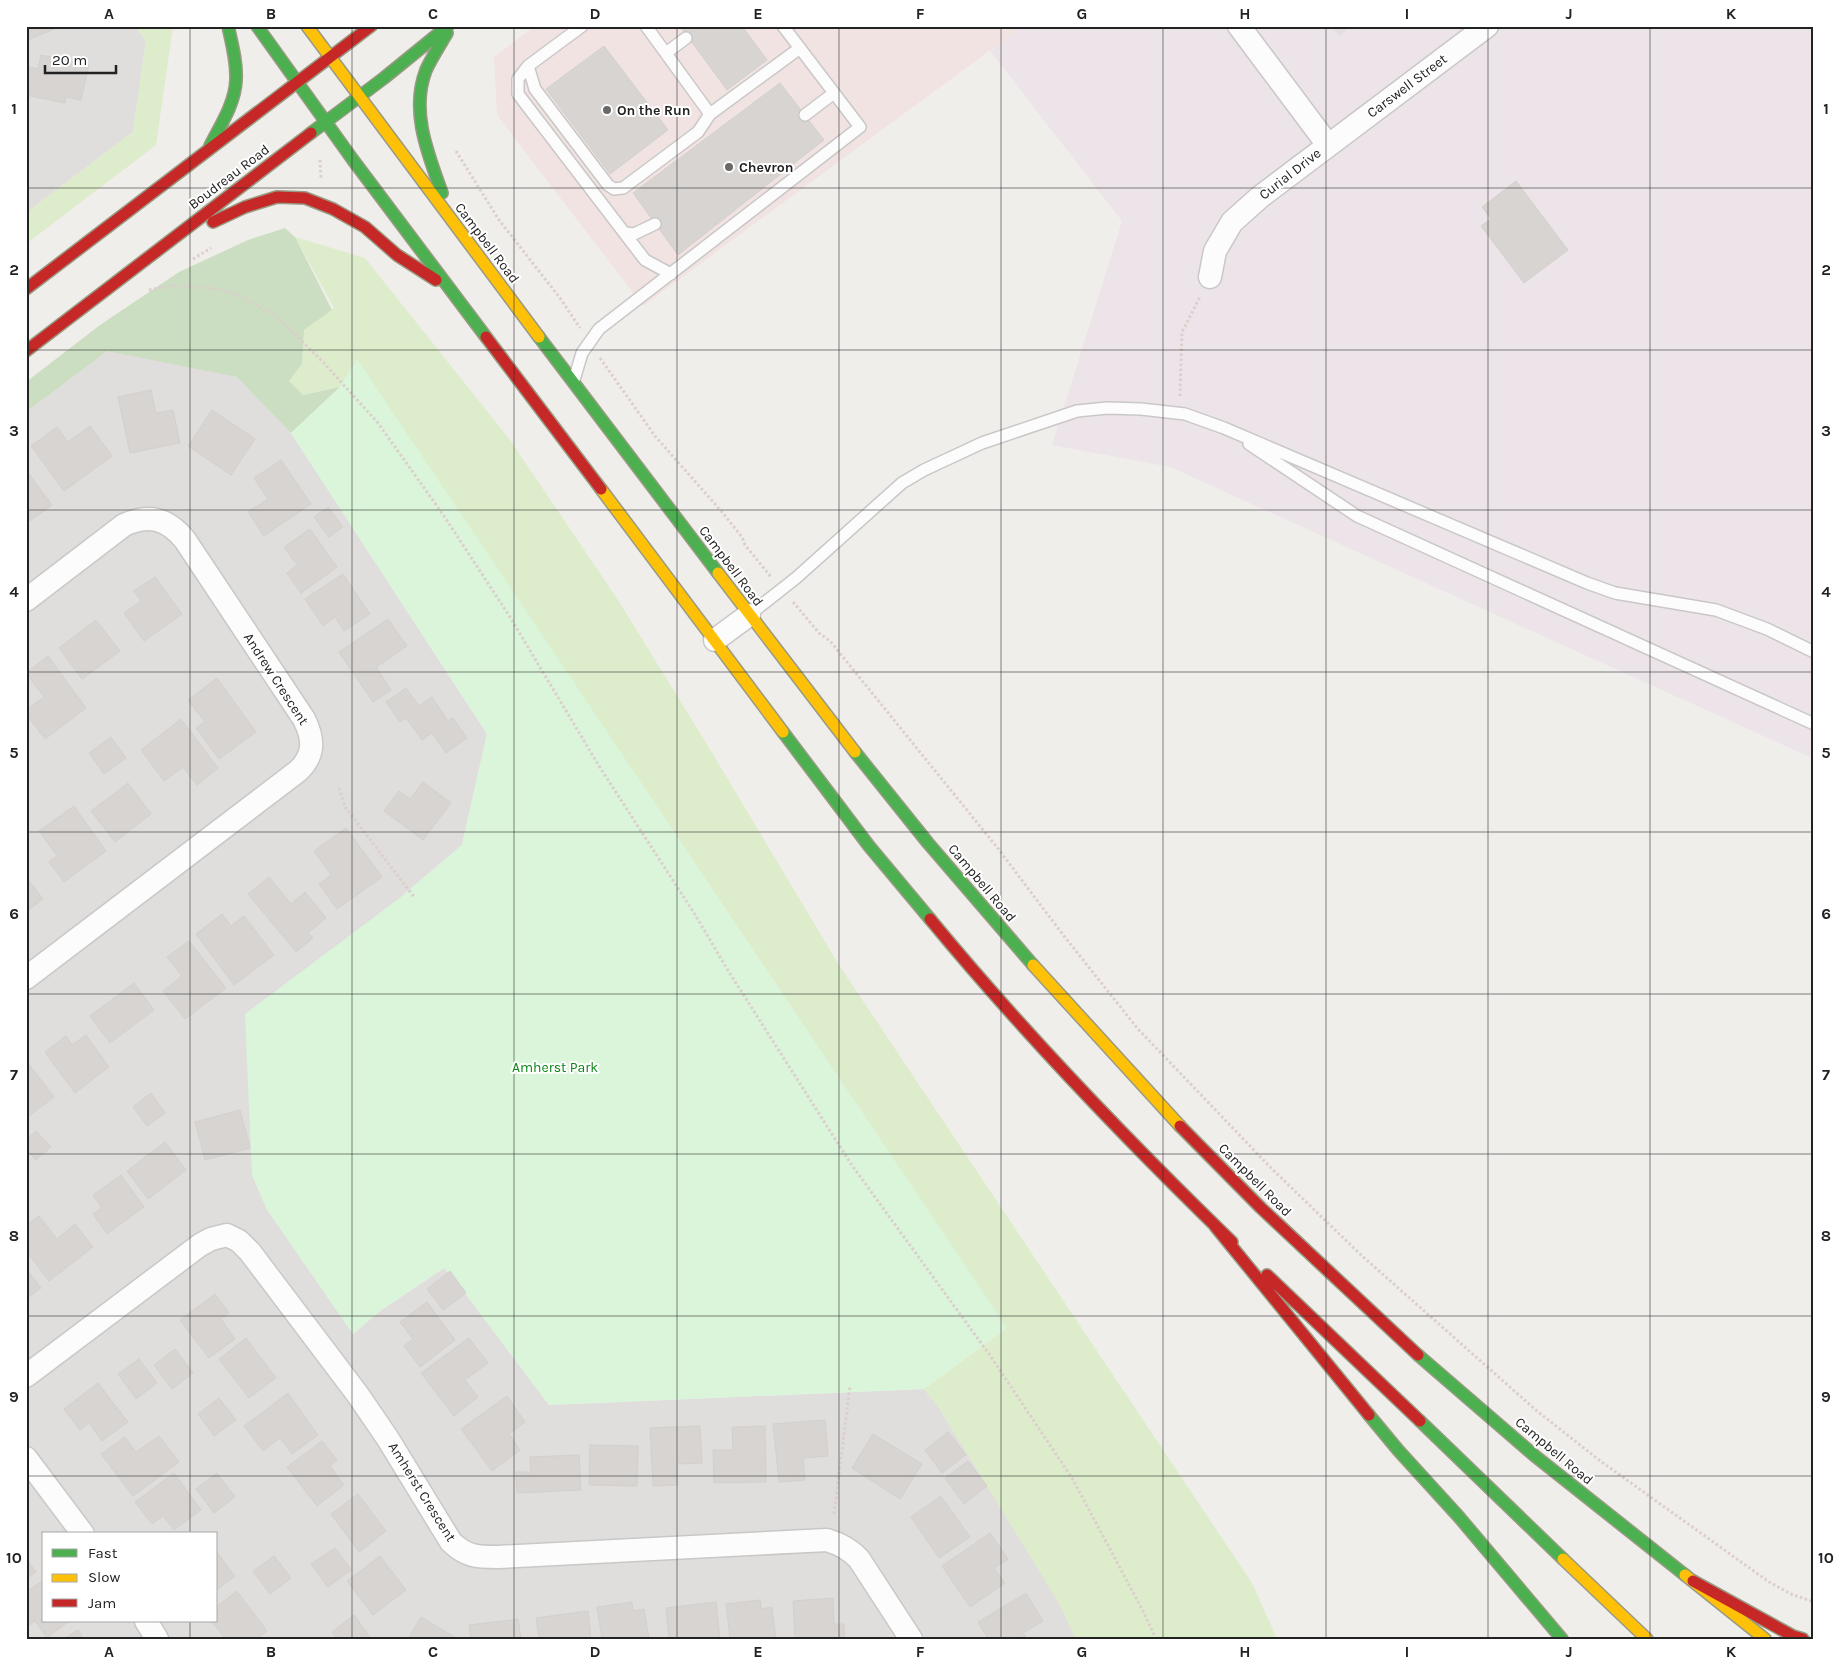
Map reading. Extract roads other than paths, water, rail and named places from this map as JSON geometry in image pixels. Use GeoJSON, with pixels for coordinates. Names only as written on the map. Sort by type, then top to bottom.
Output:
{"type":"FeatureCollection","features":[{"type":"Feature","properties":{"kind":"main road"},"geometry":{"type":"LineString","coordinates":[[208,150],[227,111],[235,89],[236,67],[228,26]]}},
{"type":"Feature","properties":{"kind":"main road"},"geometry":{"type":"LineString","coordinates":[[257,26],[450,290],[901,886],[1088,1099],[1158,1171],[1647,1639]]}},
{"type":"Feature","properties":{"kind":"main road","name":"Campbell Road"},"geometry":{"type":"LineString","coordinates":[[307,26],[452,222],[828,718],[952,872],[1164,1110],[1261,1208],[1421,1358],[1535,1456],[1765,1639]]}},
{"type":"Feature","properties":{"kind":"main road"},"geometry":{"type":"LineString","coordinates":[[26,289],[370,26]]}},
{"type":"Feature","properties":{"kind":"main road"},"geometry":{"type":"LineString","coordinates":[[449,26],[424,75],[418,102],[426,150],[452,222]]}},
{"type":"Feature","properties":{"kind":"main road","name":"Boudreau Road"},"geometry":{"type":"LineString","coordinates":[[26,351],[449,26]]}},
{"type":"Feature","properties":{"kind":"main road"},"geometry":{"type":"LineString","coordinates":[[162,247],[245,207],[277,198],[305,198],[366,227],[397,255],[450,290]]}},
{"type":"Feature","properties":{"kind":"main road"},"geometry":{"type":"LineString","coordinates":[[1215,1226],[1398,1450],[1459,1517],[1562,1639]]}},
{"type":"Feature","properties":{"kind":"main road"},"geometry":{"type":"LineString","coordinates":[[1693,1581],[1793,1636],[1803,1639]]}},
{"type":"Feature","properties":{"kind":"street","name":"Curial Drive"},"geometry":{"type":"LineString","coordinates":[[1210,277],[1215,252],[1232,222],[1260,197],[1328,145],[1239,26]]}},
{"type":"Feature","properties":{"kind":"street","name":"Carswell Street"},"geometry":{"type":"LineString","coordinates":[[1328,145],[1487,26]]}},
{"type":"Feature","properties":{"kind":"street","name":"Andrew Crescent"},"geometry":{"type":"LineString","coordinates":[[26,600],[124,525],[140,519],[156,519],[165,523],[185,540],[304,719],[311,737],[311,746],[310,755],[306,763],[298,771],[26,978]]}},
{"type":"Feature","properties":{"kind":"street"},"geometry":{"type":"LineString","coordinates":[[715,640],[749,615]]}},
{"type":"Feature","properties":{"kind":"street","name":"Amherst Crescent"},"geometry":{"type":"LineString","coordinates":[[26,1376],[200,1244],[227,1235],[239,1241],[250,1252],[358,1395],[413,1478],[452,1542],[461,1552],[471,1556],[498,1557],[827,1540],[840,1544],[852,1551],[859,1559],[911,1639]]}},
{"type":"Feature","properties":{"kind":"street"},"geometry":{"type":"LineString","coordinates":[[26,1458],[82,1532]]}},
{"type":"Feature","properties":{"kind":"street"},"geometry":{"type":"LineString","coordinates":[[147,1622],[157,1639]]}},
{"type":"Feature","properties":{"kind":"lane"},"geometry":{"type":"LineString","coordinates":[[582,26],[528,66],[518,79],[518,94],[645,260],[671,274]]}},
{"type":"Feature","properties":{"kind":"lane"},"geometry":{"type":"LineString","coordinates":[[646,26],[710,114]]}},
{"type":"Feature","properties":{"kind":"lane"},"geometry":{"type":"LineString","coordinates":[[573,382],[582,353],[599,329],[860,127],[783,26]]}},
{"type":"Feature","properties":{"kind":"lane"},"geometry":{"type":"LineString","coordinates":[[666,53],[686,38]]}},
{"type":"Feature","properties":{"kind":"lane"},"geometry":{"type":"LineString","coordinates":[[528,66],[535,89],[608,185],[614,189],[623,188],[698,132],[710,114],[800,48]]}},
{"type":"Feature","properties":{"kind":"lane"},"geometry":{"type":"LineString","coordinates":[[804,115],[834,93]]}},
{"type":"Feature","properties":{"kind":"lane"},"geometry":{"type":"LineString","coordinates":[[625,233],[634,234],[655,224]]}},
{"type":"Feature","properties":{"kind":"lane"},"geometry":{"type":"LineString","coordinates":[[749,615],[796,578],[902,483],[924,470],[982,442],[1077,411],[1116,408],[1180,414],[1224,428],[1587,583],[1614,593],[1716,610],[1767,629],[1814,652]]}},
{"type":"Feature","properties":{"kind":"lane"},"geometry":{"type":"LineString","coordinates":[[1224,428],[1357,516],[1814,724]]}},
{"type":"Feature","properties":{"kind":"place","name":"On the Run"},"geometry":{"type":"Point","coordinates":[607,110]}},
{"type":"Feature","properties":{"kind":"place","name":"Chevron"},"geometry":{"type":"Point","coordinates":[729,167]}},
{"type":"Feature","properties":{"kind":"park label","name":"Amherst Park"},"geometry":{"type":"Point","coordinates":[555,1067]}}]}
